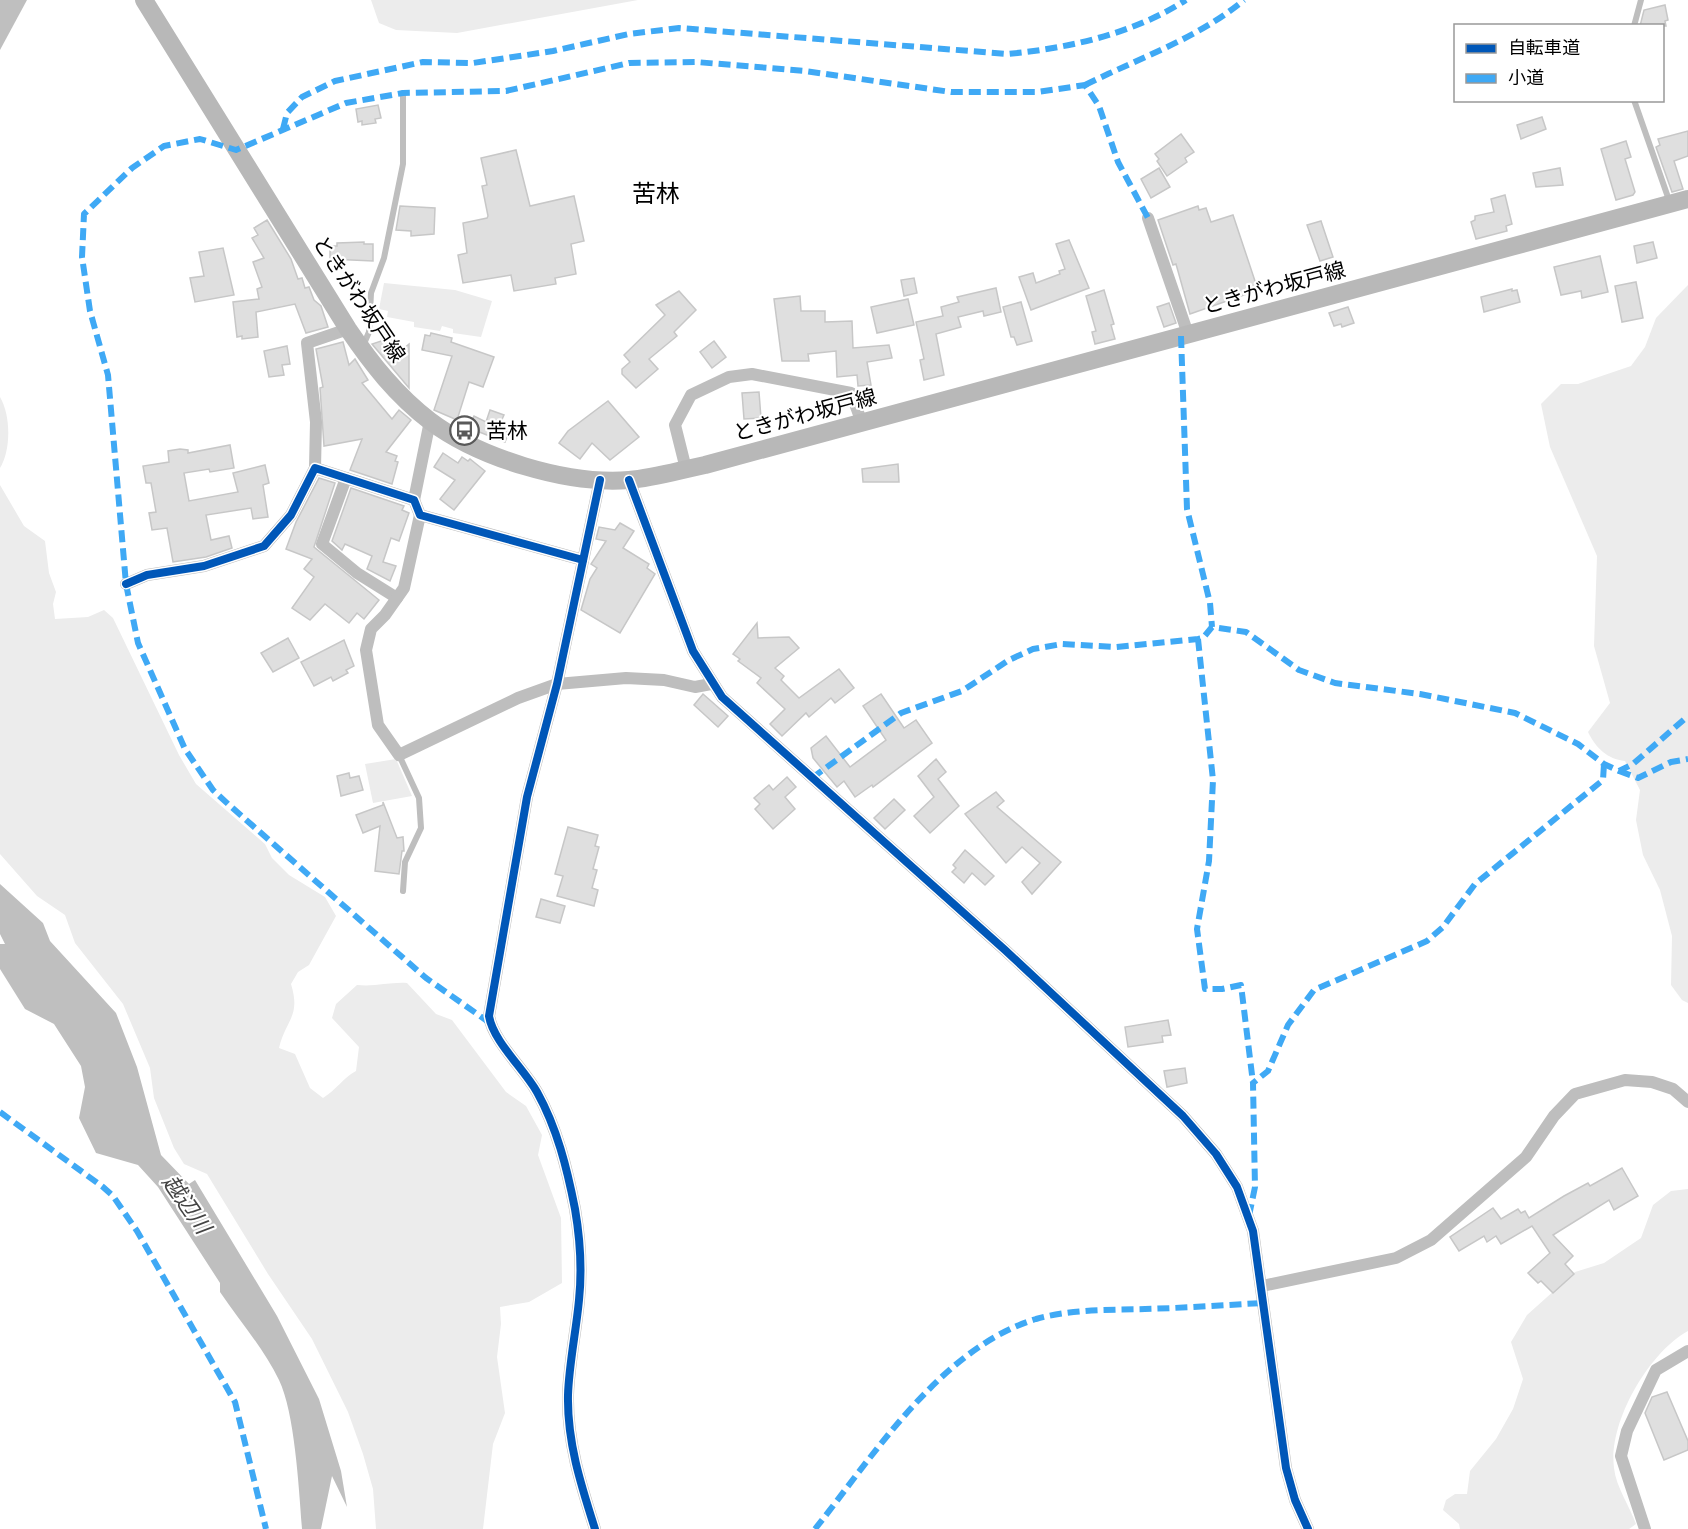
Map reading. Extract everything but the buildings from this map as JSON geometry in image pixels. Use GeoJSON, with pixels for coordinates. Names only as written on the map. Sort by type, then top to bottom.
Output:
{"type":"FeatureCollection","features":[{"type":"Feature","properties":{"kind":"main road","name":"ときがわ坂戸線"},"geometry":{"type":"LineString","coordinates":[[144,0],[348,328],[381,374],[430,421],[460,439],[510,460],[552,473],[600,480],[629,480],[686,469],[1679,201]]}},
{"type":"Feature","properties":{"kind":"street"},"geometry":{"type":"LineString","coordinates":[[1148,218],[1188,334]]}},
{"type":"Feature","properties":{"kind":"street"},"geometry":{"type":"LineString","coordinates":[[126,584],[147,576],[204,566],[264,546],[291,514],[315,468],[316,422],[307,343],[348,328]]}},
{"type":"Feature","properties":{"kind":"street"},"geometry":{"type":"LineString","coordinates":[[686,469],[675,425],[691,395],[729,377],[752,374],[851,393],[862,423]]}},
{"type":"Feature","properties":{"kind":"street"},"geometry":{"type":"LineString","coordinates":[[430,421],[414,500],[420,515],[404,588],[371,629],[366,650],[378,725],[399,755],[406,754],[518,698],[557,684],[626,678],[664,680],[695,687],[711,684]]}},
{"type":"Feature","properties":{"kind":"street"},"geometry":{"type":"LineString","coordinates":[[315,468],[414,500]]}},
{"type":"Feature","properties":{"kind":"street"},"geometry":{"type":"LineString","coordinates":[[346,478],[322,544],[357,573],[397,598]]}},
{"type":"Feature","properties":{"kind":"street"},"geometry":{"type":"LineString","coordinates":[[595,1529],[577,1471],[569,1433],[568,1394],[580,1289],[575,1210],[553,1123],[524,1072],[495,1034],[489,1016],[527,797],[557,684],[600,480]]}},
{"type":"Feature","properties":{"kind":"street"},"geometry":{"type":"LineString","coordinates":[[629,480],[681,625],[711,684],[735,711],[1005,950],[1195,1129],[1216,1154],[1237,1187],[1253,1231],[1286,1468],[1295,1500],[1308,1529]]}},
{"type":"Feature","properties":{"kind":"street"},"geometry":{"type":"LineString","coordinates":[[420,515],[583,560]]}},
{"type":"Feature","properties":{"kind":"street"},"geometry":{"type":"LineString","coordinates":[[1262,1286],[1396,1258],[1431,1240],[1526,1157],[1554,1116],[1575,1094],[1625,1080],[1652,1082],[1673,1089],[1688,1102]]}},
{"type":"Feature","properties":{"kind":"street"},"geometry":{"type":"LineString","coordinates":[[1646,1529],[1621,1456],[1627,1431],[1656,1370],[1688,1351]]}},
{"type":"Feature","properties":{"kind":"lane"},"geometry":{"type":"LineString","coordinates":[[1635,24],[1641,0]]}},
{"type":"Feature","properties":{"kind":"lane"},"geometry":{"type":"LineString","coordinates":[[362,349],[369,332],[371,293],[384,258],[403,164],[403,93]]}},
{"type":"Feature","properties":{"kind":"lane"},"geometry":{"type":"LineString","coordinates":[[1635,102],[1679,201]]}},
{"type":"Feature","properties":{"kind":"lane"},"geometry":{"type":"LineString","coordinates":[[399,755],[419,798],[421,828],[405,862],[403,891]]}},
{"type":"Feature","properties":{"kind":"shaded area"},"geometry":{"type":"Polygon","coordinates":[[[371,0],[638,0],[457,33],[396,30],[379,23],[371,0]]]}},
{"type":"Feature","properties":{"kind":"shaded area"},"geometry":{"type":"Polygon","coordinates":[[[384,283],[455,290],[492,301],[481,337],[453,333],[453,329],[442,326],[440,331],[414,327],[414,322],[387,317],[388,311],[379,309],[384,283]]]}},
{"type":"Feature","properties":{"kind":"shaded area"},"geometry":{"type":"Polygon","coordinates":[[[1688,285],[1688,1003],[1682,1000],[1671,985],[1672,936],[1660,890],[1643,855],[1636,820],[1640,790],[1625,761],[1603,752],[1588,732],[1610,703],[1594,646],[1597,556],[1550,447],[1541,404],[1561,384],[1578,384],[1631,366],[1645,347],[1656,318],[1688,285]]]}},
{"type":"Feature","properties":{"kind":"shaded area"},"geometry":{"type":"Polygon","coordinates":[[[0,397],[8,423],[8,443],[0,468],[0,397]]]}},
{"type":"Feature","properties":{"kind":"shaded area"},"geometry":{"type":"Polygon","coordinates":[[[0,485],[24,526],[45,541],[49,573],[56,592],[53,604],[55,619],[88,617],[104,610],[113,618],[179,755],[196,784],[265,844],[272,858],[289,875],[325,897],[336,916],[309,965],[298,972],[291,984],[294,995],[293,1011],[279,1048],[295,1054],[310,1088],[323,1098],[356,1071],[359,1047],[332,1018],[336,1004],[357,985],[407,983],[436,1014],[452,1020],[506,1092],[526,1106],[542,1135],[538,1155],[561,1218],[562,1283],[529,1302],[500,1307],[501,1324],[497,1357],[505,1413],[493,1444],[483,1529],[376,1529],[373,1489],[363,1454],[348,1412],[312,1339],[268,1274],[207,1174],[184,1164],[174,1148],[154,1098],[150,1068],[123,1004],[75,943],[65,915],[37,896],[0,854],[0,485]]]}},
{"type":"Feature","properties":{"kind":"shaded area"},"geometry":{"type":"Polygon","coordinates":[[[396,759],[412,796],[373,803],[365,764],[396,759]]]}},
{"type":"Feature","properties":{"kind":"shaded area"},"geometry":{"type":"Polygon","coordinates":[[[1688,1189],[1688,1331],[1673,1341],[1645,1372],[1624,1411],[1617,1431],[1614,1450],[1617,1482],[1636,1524],[1629,1529],[1460,1529],[1459,1524],[1443,1510],[1446,1500],[1455,1494],[1467,1494],[1470,1471],[1496,1439],[1513,1409],[1523,1379],[1511,1342],[1527,1315],[1575,1272],[1604,1263],[1641,1238],[1653,1205],[1671,1191],[1688,1189]]]}},
{"type":"Feature","properties":{"kind":"water"},"geometry":{"type":"Polygon","coordinates":[[[0,0],[27,0],[0,50],[0,0]]]}},
{"type":"Feature","properties":{"kind":"water","name":"越辺川"},"geometry":{"type":"Polygon","coordinates":[[[0,884],[43,923],[50,941],[116,1013],[137,1067],[161,1155],[189,1184],[195,1180],[277,1316],[319,1399],[341,1471],[347,1507],[332,1476],[321,1529],[302,1529],[293,1431],[284,1394],[273,1368],[220,1292],[220,1283],[158,1187],[138,1165],[96,1153],[79,1118],[85,1087],[81,1066],[54,1024],[25,1009],[0,969],[0,944],[5,944],[0,934],[0,884]]]}},
{"type":"Feature","properties":{"kind":"marked path"},"geometry":{"type":"LineString","coordinates":[[283,129],[287,113],[302,97],[335,81],[423,62],[473,63],[553,51],[629,34],[679,28],[1008,54],[1054,48],[1100,38],[1144,22],[1186,0]]}},
{"type":"Feature","properties":{"kind":"marked path"},"geometry":{"type":"LineString","coordinates":[[1085,85],[1187,37],[1226,14],[1244,0]]}},
{"type":"Feature","properties":{"kind":"marked path"},"geometry":{"type":"LineString","coordinates":[[490,1023],[426,978],[228,804],[213,790],[185,749],[138,643],[126,584],[108,375],[90,311],[82,257],[84,214],[132,168],[164,146],[200,139],[236,150],[346,103],[403,93],[506,91],[629,63],[696,62],[805,71],[951,92],[1038,92],[1085,85],[1099,106],[1118,162],[1148,218]]}},
{"type":"Feature","properties":{"kind":"marked path"},"geometry":{"type":"LineString","coordinates":[[1181,336],[1187,509],[1210,603],[1212,627]]}},
{"type":"Feature","properties":{"kind":"marked path"},"geometry":{"type":"LineString","coordinates":[[812,778],[901,713],[962,691],[1009,660],[1033,649],[1062,644],[1116,647],[1198,639],[1203,638],[1212,627],[1246,632],[1299,670],[1335,683],[1420,694],[1515,713],[1578,744],[1604,764],[1619,771],[1633,764],[1688,716]]}},
{"type":"Feature","properties":{"kind":"marked path"},"geometry":{"type":"LineString","coordinates":[[1198,639],[1213,780],[1209,861],[1197,929],[1205,989],[1222,989],[1241,985],[1253,1083]]}},
{"type":"Feature","properties":{"kind":"marked path"},"geometry":{"type":"LineString","coordinates":[[1619,771],[1638,778],[1671,762],[1688,759]]}},
{"type":"Feature","properties":{"kind":"marked path"},"geometry":{"type":"LineString","coordinates":[[1249,1216],[1255,1187],[1253,1083],[1268,1071],[1288,1025],[1314,990],[1427,941],[1443,927],[1475,884],[1603,780],[1604,764]]}},
{"type":"Feature","properties":{"kind":"marked path"},"geometry":{"type":"LineString","coordinates":[[0,1112],[103,1187],[113,1196],[137,1231],[235,1402],[266,1529]]}},
{"type":"Feature","properties":{"kind":"marked path"},"geometry":{"type":"LineString","coordinates":[[815,1529],[912,1407],[970,1354],[1002,1333],[1036,1319],[1077,1312],[1263,1303]]}},
{"type":"Feature","properties":{"kind":"cycle path"},"geometry":{"type":"LineString","coordinates":[[126,584],[147,575],[204,566],[264,546],[291,515],[315,468],[414,500],[420,515],[583,560]]}},
{"type":"Feature","properties":{"kind":"cycle path"},"geometry":{"type":"LineString","coordinates":[[595,1529],[572,1446],[568,1412],[580,1278],[578,1231],[572,1194],[565,1163],[544,1106],[531,1083],[496,1035],[489,1016],[527,797],[557,684],[600,480]]}},
{"type":"Feature","properties":{"kind":"cycle path"},"geometry":{"type":"LineString","coordinates":[[629,480],[693,651],[722,697],[1005,950],[1183,1116],[1216,1154],[1237,1187],[1253,1231],[1286,1468],[1295,1500],[1308,1529]]}},
{"type":"Feature","properties":{"kind":"place","name":"苦林"},"geometry":{"type":"Point","coordinates":[465,431]}},
{"type":"Feature","properties":{"kind":"district","name":"苦林"},"geometry":{"type":"Point","coordinates":[656,194]}}]}
